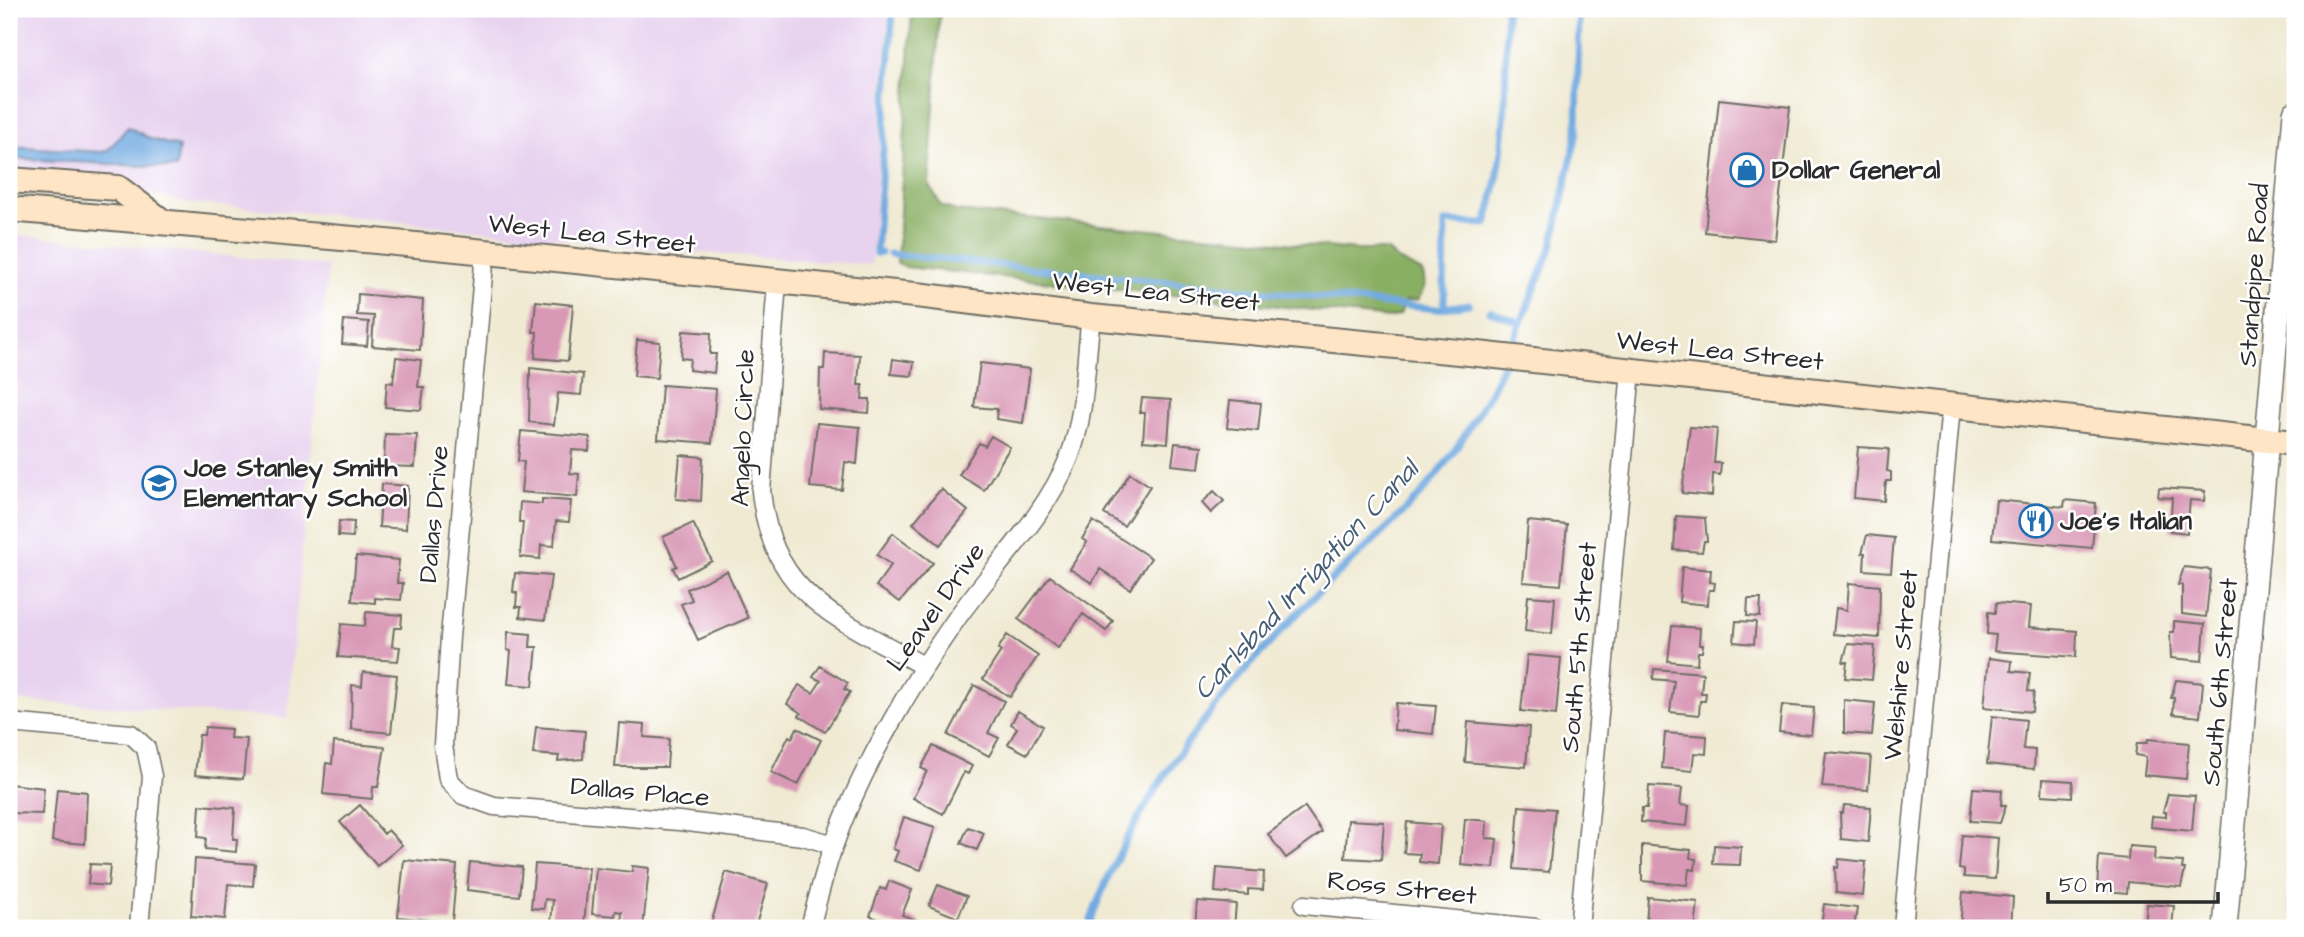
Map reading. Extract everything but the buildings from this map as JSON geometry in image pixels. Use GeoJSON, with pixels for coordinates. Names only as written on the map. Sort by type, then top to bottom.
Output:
{"type":"FeatureCollection","features":[{"type":"Feature","properties":{"kind":"main road"},"geometry":{"type":"LineString","coordinates":[[9,180],[118,188],[163,222]]}},
{"type":"Feature","properties":{"kind":"main road","name":"West Lea Street"},"geometry":{"type":"LineString","coordinates":[[9,209],[981,302],[1091,317],[1469,353],[2295,443]]}},
{"type":"Feature","properties":{"kind":"street","name":"Standpipe Road"},"geometry":{"type":"LineString","coordinates":[[2269,442],[2295,113]]}},
{"type":"Feature","properties":{"kind":"street","name":"Dallas Drive"},"geometry":{"type":"LineString","coordinates":[[448,779],[443,745],[450,637],[485,253]]}},
{"type":"Feature","properties":{"kind":"street","name":"Angelo Circle"},"geometry":{"type":"LineString","coordinates":[[776,282],[761,491],[764,515],[774,548],[800,590],[844,621],[923,666]]}},
{"type":"Feature","properties":{"kind":"street","name":"Leavel Drive"},"geometry":{"type":"LineString","coordinates":[[810,928],[834,845],[869,769],[923,666],[986,577],[1028,526],[1058,479],[1078,426],[1091,317]]}},
{"type":"Feature","properties":{"kind":"street","name":"South 5th Street"},"geometry":{"type":"LineString","coordinates":[[1579,928],[1631,371]]}},
{"type":"Feature","properties":{"kind":"street","name":"Welshire Street"},"geometry":{"type":"LineString","coordinates":[[1903,928],[1951,407]]}},
{"type":"Feature","properties":{"kind":"street","name":"South 6th Street"},"geometry":{"type":"LineString","coordinates":[[2225,928],[2269,442]]}},
{"type":"Feature","properties":{"kind":"street"},"geometry":{"type":"LineString","coordinates":[[9,723],[131,734],[146,748],[152,776],[139,928]]}},
{"type":"Feature","properties":{"kind":"street","name":"Dallas Place"},"geometry":{"type":"LineString","coordinates":[[448,779],[463,795],[494,806],[693,823],[803,836],[834,845]]}},
{"type":"Feature","properties":{"kind":"street","name":"Ross Street"},"geometry":{"type":"LineString","coordinates":[[1304,905],[1536,928]]}},
{"type":"Feature","properties":{"kind":"shaded area"},"geometry":{"type":"Polygon","coordinates":[[[9,9],[888,9],[871,265],[656,249],[336,215],[188,203],[112,183],[9,175],[9,9]]]}},
{"type":"Feature","properties":{"kind":"shaded area","name":"Joe Stanley Smith Elementary School"},"geometry":{"type":"Polygon","coordinates":[[[9,234],[328,266],[287,718],[9,700],[9,234]]]}},
{"type":"Feature","properties":{"kind":"green space"},"geometry":{"type":"Polygon","coordinates":[[[912,9],[940,9],[929,184],[941,206],[956,211],[1357,250],[1387,250],[1398,260],[1422,272],[1425,283],[1418,300],[1405,301],[1400,315],[1390,318],[906,267],[897,263],[912,9]]]}},
{"type":"Feature","properties":{"kind":"water"},"geometry":{"type":"Polygon","coordinates":[[[128,127],[151,139],[179,147],[176,168],[9,158],[9,146],[102,152],[108,150],[128,127]]]}},
{"type":"Feature","properties":{"kind":"waterway"},"geometry":{"type":"LineString","coordinates":[[881,253],[876,253],[893,9]]}},
{"type":"Feature","properties":{"kind":"waterway"},"geometry":{"type":"LineString","coordinates":[[1444,308],[1445,222],[1486,224],[1493,198],[1504,118],[1506,9]]}},
{"type":"Feature","properties":{"kind":"waterway","name":"Carlsbad Irrigation Canal"},"geometry":{"type":"LineString","coordinates":[[1509,352],[1552,246],[1577,133],[1579,9]]}},
{"type":"Feature","properties":{"kind":"waterway"},"geometry":{"type":"LineString","coordinates":[[890,254],[1437,309],[1469,304]]}},
{"type":"Feature","properties":{"kind":"waterway"},"geometry":{"type":"LineString","coordinates":[[1490,311],[1521,323]]}},
{"type":"Feature","properties":{"kind":"waterway","name":"Carlsbad Irrigation Canal"},"geometry":{"type":"LineString","coordinates":[[1088,928],[1129,835],[1154,791],[1183,749],[1246,669],[1281,631],[1426,488],[1470,427],[1504,362]]}},
{"type":"Feature","properties":{"kind":"place","name":"Dollar General"},"geometry":{"type":"Point","coordinates":[1747,170]}},
{"type":"Feature","properties":{"kind":"place","name":"Joe Stanley Smith Elementary School"},"geometry":{"type":"Point","coordinates":[159,483]}},
{"type":"Feature","properties":{"kind":"place","name":"Joe's Italian"},"geometry":{"type":"Point","coordinates":[2036,521]}}]}
